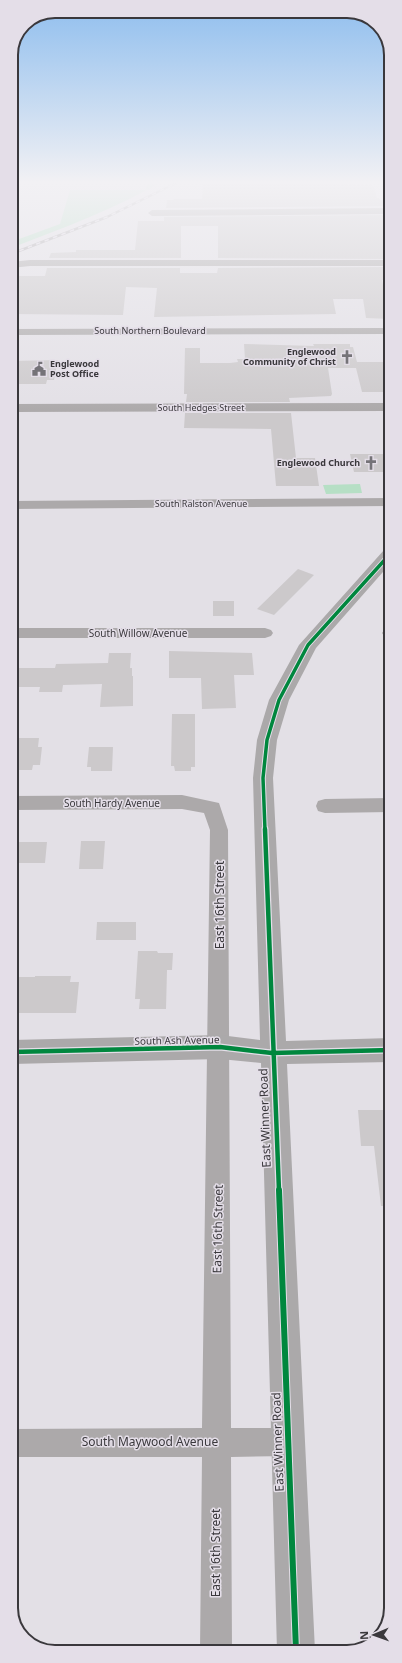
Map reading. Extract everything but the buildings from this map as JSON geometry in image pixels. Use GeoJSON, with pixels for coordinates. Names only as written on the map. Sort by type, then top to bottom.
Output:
{"type":"FeatureCollection","features":[{"type":"Feature","properties":{"kind":"street"},"geometry":{"type":"LineString","coordinates":[[18,264],[30,263],[384,263]]}},
{"type":"Feature","properties":{"kind":"street","name":"South Northern Boulevard"},"geometry":{"type":"LineString","coordinates":[[18,332],[384,325]]}},
{"type":"Feature","properties":{"kind":"street","name":"South Northern Boulevard"},"geometry":{"type":"LineString","coordinates":[[18,326],[288,328],[384,331]]}},
{"type":"Feature","properties":{"kind":"street","name":"South Hedges Street"},"geometry":{"type":"LineString","coordinates":[[18,408],[384,407]]}},
{"type":"Feature","properties":{"kind":"street","name":"South Ralston Avenue"},"geometry":{"type":"LineString","coordinates":[[18,505],[384,502]]}},
{"type":"Feature","properties":{"kind":"street","name":"East Winner Road"},"geometry":{"type":"LineString","coordinates":[[296,1645],[272,1054],[263,778],[267,740],[279,700],[308,645],[384,561]]}},
{"type":"Feature","properties":{"kind":"street","name":"South Willow Avenue"},"geometry":{"type":"LineString","coordinates":[[18,633],[265,633]]}},
{"type":"Feature","properties":{"kind":"street","name":"South Hardy Avenue"},"geometry":{"type":"LineString","coordinates":[[18,803],[182,802],[212,808]]}},
{"type":"Feature","properties":{"kind":"street"},"geometry":{"type":"LineString","coordinates":[[325,806],[384,805]]}},
{"type":"Feature","properties":{"kind":"street","name":"East 16th Street"},"geometry":{"type":"LineString","coordinates":[[212,808],[219,830],[220,1047],[215,1441],[216,1645]]}},
{"type":"Feature","properties":{"kind":"street","name":"South Ash Avenue"},"geometry":{"type":"LineString","coordinates":[[18,1052],[220,1047],[272,1054],[384,1050]]}},
{"type":"Feature","properties":{"kind":"street","name":"South Maywood Avenue"},"geometry":{"type":"LineString","coordinates":[[18,1443],[215,1441],[288,1442]]}},
{"type":"Feature","properties":{"kind":"green space"},"geometry":{"type":"Polygon","coordinates":[[[360,484],[362,493],[326,494],[323,485],[360,484]]]}},
{"type":"Feature","properties":{"kind":"cycle path"},"geometry":{"type":"LineString","coordinates":[[296,1645],[263,778],[267,740],[279,700],[308,645],[384,561]]}},
{"type":"Feature","properties":{"kind":"cycle path"},"geometry":{"type":"LineString","coordinates":[[18,1052],[220,1047],[272,1053],[384,1050]]}},
{"type":"Feature","properties":{"kind":"place","name":"Englewood Community of Christ"},"geometry":{"type":"Point","coordinates":[347,357]}},
{"type":"Feature","properties":{"kind":"place","name":"Englewood Post Office"},"geometry":{"type":"Point","coordinates":[39,369]}},
{"type":"Feature","properties":{"kind":"place","name":"Englewood Church"},"geometry":{"type":"Point","coordinates":[371,463]}}]}
